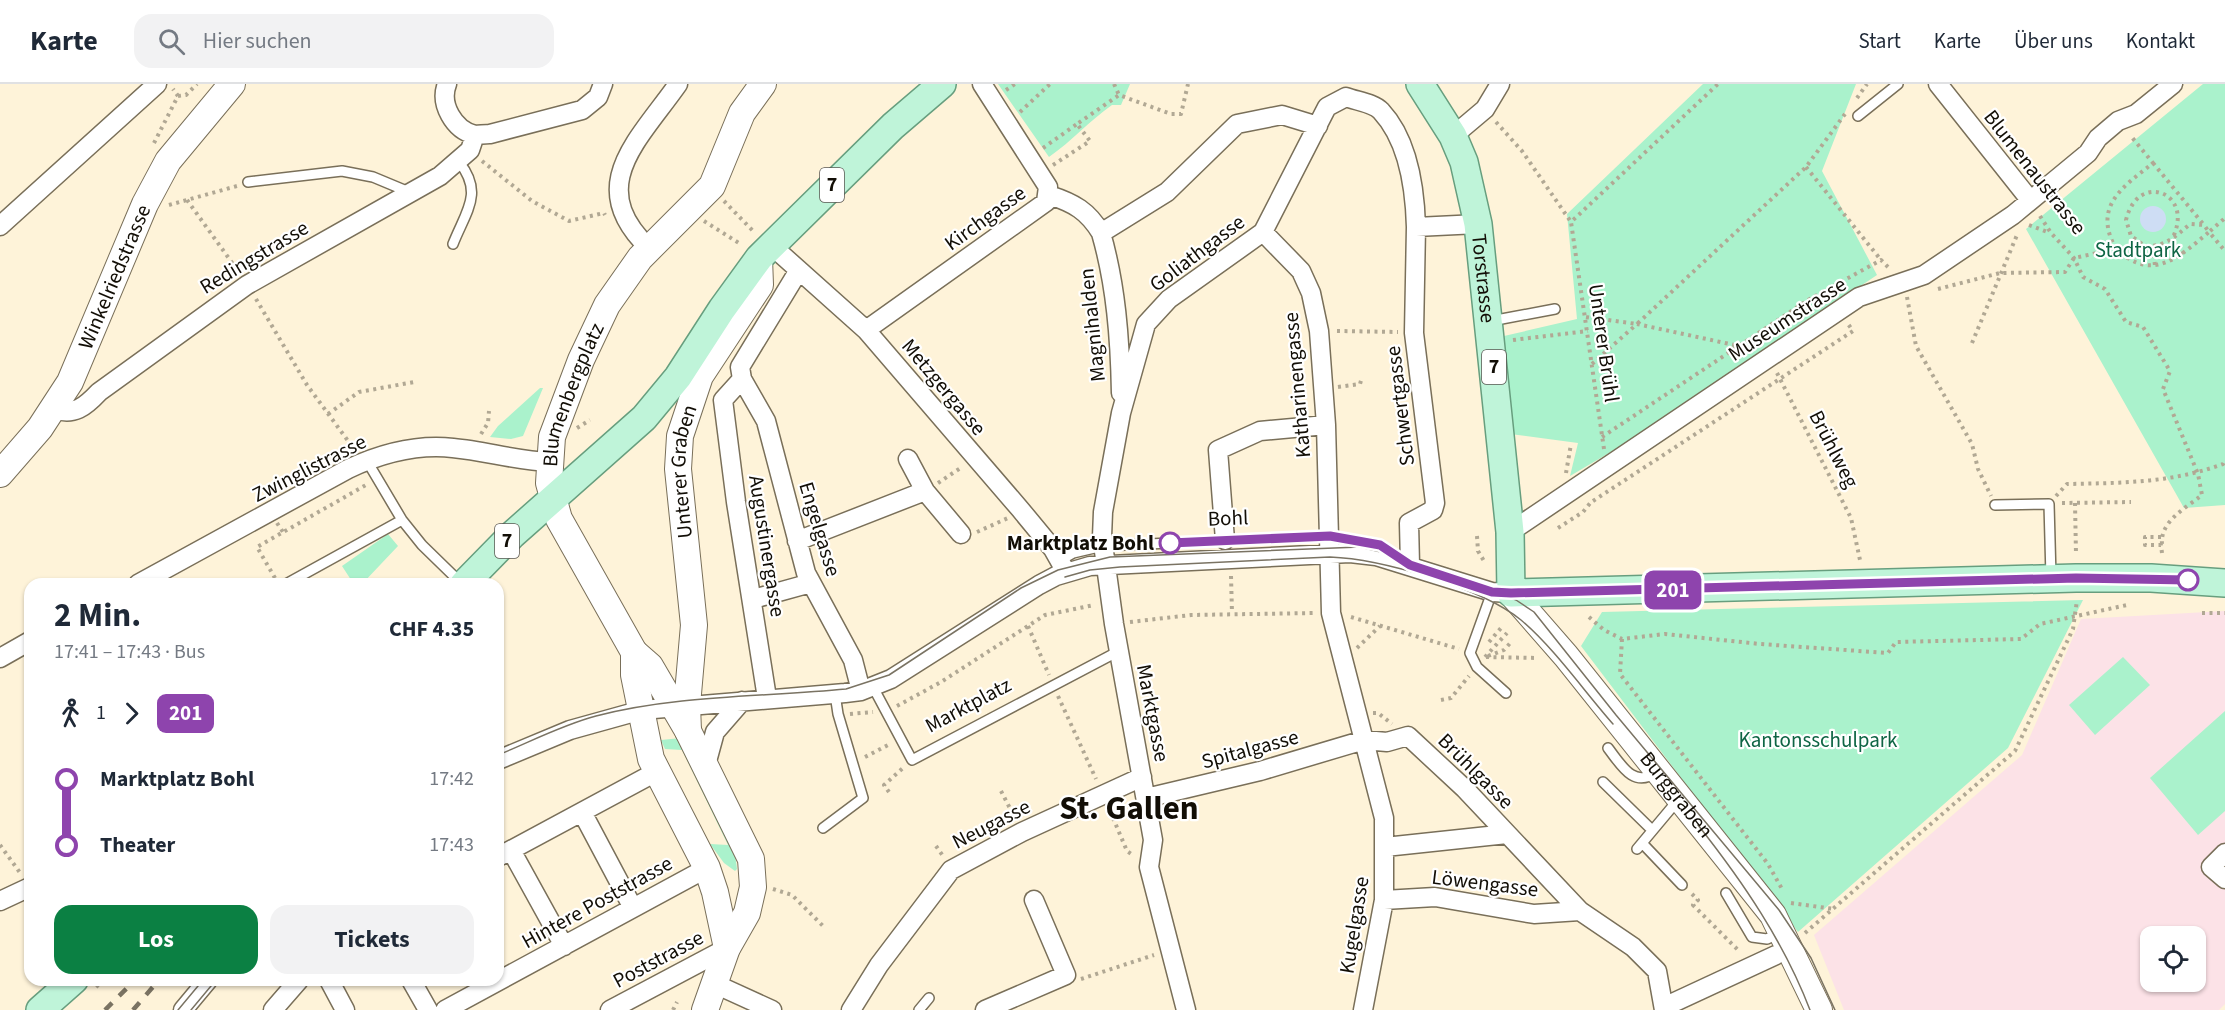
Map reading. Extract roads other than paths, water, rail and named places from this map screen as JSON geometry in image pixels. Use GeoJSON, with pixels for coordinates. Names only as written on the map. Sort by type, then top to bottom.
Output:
{"type":"FeatureCollection","features":[{"type":"Feature","properties":{"kind":"main road","name":"Winkelriedstrasse"},"geometry":{"type":"LineString","coordinates":[[0,474],[54,409],[70,382],[145,204],[168,161],[232,84]]}},
{"type":"Feature","properties":{"kind":"main road","name":"Blumenbergplatz"},"geometry":{"type":"LineString","coordinates":[[727,948],[709,874],[656,772],[647,747],[634,675],[634,652],[565,532],[549,483],[556,427],[593,332],[622,280],[649,248],[712,186],[742,113],[763,84]]}},
{"type":"Feature","properties":{"kind":"main road","name":"Unterer Graben"},"geometry":{"type":"LineString","coordinates":[[553,501],[624,437],[660,400],[757,250],[942,84]]}},
{"type":"Feature","properties":{"kind":"main road","name":"Torstrasse"},"geometry":{"type":"LineString","coordinates":[[1420,84],[1453,135],[1464,162],[1478,224],[1510,532],[1502,593]]}},
{"type":"Feature","properties":{"kind":"main road","name":"Unterer Graben"},"geometry":{"type":"LineString","coordinates":[[706,765],[688,731],[680,706],[694,625],[678,469],[680,436],[692,393],[700,376],[760,285],[757,250]]}},
{"type":"Feature","properties":{"kind":"main road","name":"7"},"geometry":{"type":"LineString","coordinates":[[469,578],[512,535],[553,501]]}},
{"type":"Feature","properties":{"kind":"main road"},"geometry":{"type":"LineString","coordinates":[[1502,593],[2051,579],[2151,578],[2225,582]]}},
{"type":"Feature","properties":{"kind":"main road","name":"Burggraben"},"geometry":{"type":"LineString","coordinates":[[1502,593],[1559,647],[1763,901],[1788,940],[1819,1010]]}},
{"type":"Feature","properties":{"kind":"main road"},"geometry":{"type":"LineString","coordinates":[[634,652],[650,666],[680,706]]}},
{"type":"Feature","properties":{"kind":"main road"},"geometry":{"type":"LineString","coordinates":[[705,1010],[727,948],[747,913],[762,879],[706,765]]}},
{"type":"Feature","properties":{"kind":"main road"},"geometry":{"type":"LineString","coordinates":[[709,874],[741,879],[762,879]]}},
{"type":"Feature","properties":{"kind":"main road"},"geometry":{"type":"LineString","coordinates":[[39,1010],[67,986]]}},
{"type":"Feature","properties":{"kind":"street"},"geometry":{"type":"LineString","coordinates":[[0,226],[157,84]]}},
{"type":"Feature","properties":{"kind":"street"},"geometry":{"type":"LineString","coordinates":[[447,84],[445,103],[449,116],[461,128],[475,135],[490,134],[582,110],[598,97],[603,84]]}},
{"type":"Feature","properties":{"kind":"street"},"geometry":{"type":"LineString","coordinates":[[649,248],[624,220],[619,207],[619,177],[625,160],[678,84]]}},
{"type":"Feature","properties":{"kind":"street","name":"Kirchgasse"},"geometry":{"type":"LineString","coordinates":[[866,330],[1046,202],[1049,195],[1048,187],[982,84]]}},
{"type":"Feature","properties":{"kind":"street"},"geometry":{"type":"LineString","coordinates":[[1453,135],[1485,109],[1500,84]]}},
{"type":"Feature","properties":{"kind":"street","name":"Blumenaustrasse"},"geometry":{"type":"LineString","coordinates":[[1938,84],[2030,200]]}},
{"type":"Feature","properties":{"kind":"street","name":"Museumstrasse"},"geometry":{"type":"LineString","coordinates":[[1510,532],[1859,297],[1909,291],[1924,275],[2013,215],[2088,153],[2098,138],[2118,121],[2136,114],[2173,84]]}},
{"type":"Feature","properties":{"kind":"street","name":"Schwertgasse"},"geometry":{"type":"LineString","coordinates":[[1318,126],[1327,107],[1346,97],[1380,109],[1396,136],[1408,165],[1416,227],[1414,333],[1435,503],[1433,510],[1409,523],[1410,565]]}},
{"type":"Feature","properties":{"kind":"street"},"geometry":{"type":"LineString","coordinates":[[1101,234],[1167,192],[1237,124],[1282,115],[1318,126]]}},
{"type":"Feature","properties":{"kind":"street","name":"Goliathgasse"},"geometry":{"type":"LineString","coordinates":[[1103,555],[1103,512],[1121,413],[1146,324],[1169,299],[1263,232],[1318,126]]}},
{"type":"Feature","properties":{"kind":"street","name":"Redingstrasse"},"geometry":{"type":"LineString","coordinates":[[54,409],[68,412],[85,407],[99,393],[222,301],[459,162],[470,150],[475,135]]}},
{"type":"Feature","properties":{"kind":"street","name":"Magnihalden"},"geometry":{"type":"LineString","coordinates":[[1049,195],[1080,207],[1091,217],[1101,234],[1111,273],[1120,344],[1121,413]]}},
{"type":"Feature","properties":{"kind":"street"},"geometry":{"type":"LineString","coordinates":[[1416,227],[1478,224]]}},
{"type":"Feature","properties":{"kind":"street","name":"Katharinengasse"},"geometry":{"type":"LineString","coordinates":[[1263,232],[1301,271],[1311,293],[1319,332],[1326,425],[1330,544]]}},
{"type":"Feature","properties":{"kind":"street","name":"Metzgergasse"},"geometry":{"type":"LineString","coordinates":[[757,250],[799,270],[866,330],[1020,509],[1061,569]]}},
{"type":"Feature","properties":{"kind":"street"},"geometry":{"type":"LineString","coordinates":[[692,393],[723,400],[741,379],[740,367],[799,270]]}},
{"type":"Feature","properties":{"kind":"street","name":"Engelgasse"},"geometry":{"type":"LineString","coordinates":[[741,379],[766,421],[797,541],[811,583],[867,689]]}},
{"type":"Feature","properties":{"kind":"street","name":"Augustinergasse"},"geometry":{"type":"LineString","coordinates":[[723,400],[736,502],[767,698]]}},
{"type":"Feature","properties":{"kind":"street"},"geometry":{"type":"LineString","coordinates":[[1225,540],[1218,450],[1260,431],[1326,425]]}},
{"type":"Feature","properties":{"kind":"street","name":"Zwinglistrasse"},"geometry":{"type":"LineString","coordinates":[[148,578],[362,456],[449,447],[519,461],[550,462]]}},
{"type":"Feature","properties":{"kind":"street"},"geometry":{"type":"LineString","coordinates":[[908,459],[927,490],[961,534]]}},
{"type":"Feature","properties":{"kind":"street"},"geometry":{"type":"LineString","coordinates":[[797,541],[927,490]]}},
{"type":"Feature","properties":{"kind":"street"},"geometry":{"type":"LineString","coordinates":[[1330,544],[1331,614],[1364,740]]}},
{"type":"Feature","properties":{"kind":"street","name":"Bohl"},"geometry":{"type":"LineString","coordinates":[[1103,555],[1330,544],[1502,593]]}},
{"type":"Feature","properties":{"kind":"street"},"geometry":{"type":"LineString","coordinates":[[504,758],[578,727],[642,711],[767,698],[835,694],[867,689],[891,679],[1061,569],[1103,555]]}},
{"type":"Feature","properties":{"kind":"street","name":"Marktgasse"},"geometry":{"type":"LineString","coordinates":[[1103,555],[1153,840],[1149,867],[1186,1010]]}},
{"type":"Feature","properties":{"kind":"street"},"geometry":{"type":"LineString","coordinates":[[753,599],[811,583]]}},
{"type":"Feature","properties":{"kind":"street"},"geometry":{"type":"LineString","coordinates":[[0,658],[24,644]]}},
{"type":"Feature","properties":{"kind":"street"},"geometry":{"type":"LineString","coordinates":[[706,765],[715,732],[729,713],[742,701]]}},
{"type":"Feature","properties":{"kind":"street","name":"Brühlgasse"},"geometry":{"type":"LineString","coordinates":[[1364,740],[1387,742],[1408,736],[1465,789],[1580,911],[1633,947],[1657,971],[1664,1008]]}},
{"type":"Feature","properties":{"kind":"street","name":"Spitalgasse"},"geometry":{"type":"LineString","coordinates":[[1146,798],[1260,771],[1364,740]]}},
{"type":"Feature","properties":{"kind":"street","name":"Kugelgasse"},"geometry":{"type":"LineString","coordinates":[[1363,1010],[1384,900],[1385,847],[1384,818],[1364,740]]}},
{"type":"Feature","properties":{"kind":"street"},"geometry":{"type":"LineString","coordinates":[[564,946],[505,853],[656,772]]}},
{"type":"Feature","properties":{"kind":"street","name":"Neugasse"},"geometry":{"type":"LineString","coordinates":[[851,1010],[879,965],[951,870],[1022,832],[1142,777]]}},
{"type":"Feature","properties":{"kind":"street"},"geometry":{"type":"LineString","coordinates":[[582,812],[633,908]]}},
{"type":"Feature","properties":{"kind":"street"},"geometry":{"type":"LineString","coordinates":[[1385,847],[1508,834]]}},
{"type":"Feature","properties":{"kind":"street"},"geometry":{"type":"LineString","coordinates":[[2225,853],[2211,867],[2225,879]]}},
{"type":"Feature","properties":{"kind":"street","name":"Hintere Poststrasse"},"geometry":{"type":"LineString","coordinates":[[504,976],[633,908],[709,874]]}},
{"type":"Feature","properties":{"kind":"street"},"geometry":{"type":"LineString","coordinates":[[0,901],[24,885]]}},
{"type":"Feature","properties":{"kind":"street","name":"Löwengasse"},"geometry":{"type":"LineString","coordinates":[[1384,900],[1435,897],[1534,914],[1580,911]]}},
{"type":"Feature","properties":{"kind":"street"},"geometry":{"type":"LineString","coordinates":[[985,1010],[1066,975],[1034,900]]}},
{"type":"Feature","properties":{"kind":"street"},"geometry":{"type":"LineString","coordinates":[[1664,1008],[1788,940]]}},
{"type":"Feature","properties":{"kind":"street","name":"Poststrasse"},"geometry":{"type":"LineString","coordinates":[[610,1010],[727,948]]}},
{"type":"Feature","properties":{"kind":"street"},"geometry":{"type":"LineString","coordinates":[[715,984],[772,1010]]}},
{"type":"Feature","properties":{"kind":"street"},"geometry":{"type":"LineString","coordinates":[[183,1010],[203,986]]}},
{"type":"Feature","properties":{"kind":"street"},"geometry":{"type":"LineString","coordinates":[[273,1010],[294,986]]}},
{"type":"Feature","properties":{"kind":"street"},"geometry":{"type":"LineString","coordinates":[[331,986],[345,1010]]}},
{"type":"Feature","properties":{"kind":"street"},"geometry":{"type":"LineString","coordinates":[[414,986],[428,1010]]}},
{"type":"Feature","properties":{"kind":"street","name":"Hintere Poststrasse"},"geometry":{"type":"LineString","coordinates":[[445,1010],[486,986]]}},
{"type":"Feature","properties":{"kind":"lane"},"geometry":{"type":"LineString","coordinates":[[1858,116],[1898,84]]}},
{"type":"Feature","properties":{"kind":"lane"},"geometry":{"type":"LineString","coordinates":[[453,243],[473,192],[470,176],[459,162]]}},
{"type":"Feature","properties":{"kind":"lane"},"geometry":{"type":"LineString","coordinates":[[248,182],[342,171],[373,177],[411,192]]}},
{"type":"Feature","properties":{"kind":"lane"},"geometry":{"type":"LineString","coordinates":[[1489,322],[1556,309]]}},
{"type":"Feature","properties":{"kind":"lane"},"geometry":{"type":"LineString","coordinates":[[362,456],[402,520],[422,545],[457,578]]}},
{"type":"Feature","properties":{"kind":"lane"},"geometry":{"type":"LineString","coordinates":[[1995,505],[2049,504],[2051,579]]}},
{"type":"Feature","properties":{"kind":"lane"},"geometry":{"type":"LineString","coordinates":[[297,578],[402,520]]}},
{"type":"Feature","properties":{"kind":"lane","name":"Bohl"},"geometry":{"type":"LineString","coordinates":[[1103,555],[1225,540],[1330,544]]}},
{"type":"Feature","properties":{"kind":"lane"},"geometry":{"type":"LineString","coordinates":[[1502,593],[1470,653],[1477,667],[1506,693]]}},
{"type":"Feature","properties":{"kind":"lane","name":"Marktplatz"},"geometry":{"type":"LineString","coordinates":[[867,689],[886,711],[912,760],[1119,651]]}},
{"type":"Feature","properties":{"kind":"lane"},"geometry":{"type":"LineString","coordinates":[[823,828],[862,798],[835,694]]}},
{"type":"Feature","properties":{"kind":"lane"},"geometry":{"type":"LineString","coordinates":[[1608,748],[1626,771],[1635,777],[1649,778],[1657,771]]}},
{"type":"Feature","properties":{"kind":"lane"},"geometry":{"type":"LineString","coordinates":[[1603,782],[1652,830]]}},
{"type":"Feature","properties":{"kind":"lane"},"geometry":{"type":"LineString","coordinates":[[1680,798],[1640,846],[1682,885]]}},
{"type":"Feature","properties":{"kind":"lane"},"geometry":{"type":"LineString","coordinates":[[1726,893],[1752,937],[1788,940]]}},
{"type":"Feature","properties":{"kind":"lane"},"geometry":{"type":"LineString","coordinates":[[919,1010],[929,998]]}},
{"type":"Feature","properties":{"kind":"water"},"geometry":{"type":"Polygon","coordinates":[[[2153,206],[2162,210],[2166,219],[2162,228],[2153,232],[2144,228],[2140,219],[2144,210],[2153,206]]]}},
{"type":"Feature","properties":{"kind":"tram line"},"geometry":{"type":"LineString","coordinates":[[504,752],[571,724],[627,709],[689,700],[846,689],[889,675],[1021,588],[1058,570],[1110,557],[1360,547],[1393,555],[1492,590],[1516,600],[1534,612],[1616,715],[1779,910],[1811,958],[1835,1010]]}},
{"type":"Feature","properties":{"kind":"tram line"},"geometry":{"type":"LineString","coordinates":[[1065,577],[1090,570],[1120,567],[1330,557],[1403,569],[1482,597],[1521,620],[1557,657],[1613,724]]}},
{"type":"Feature","properties":{"kind":"tram line"},"geometry":{"type":"LineString","coordinates":[[1698,825],[1731,868],[1761,913],[1788,960],[1810,1010]]}},
{"type":"Feature","properties":{"kind":"tram line"},"geometry":{"type":"LineString","coordinates":[[178,1010],[198,986]]}},
{"type":"Feature","properties":{"kind":"tram line"},"geometry":{"type":"LineString","coordinates":[[191,1010],[211,986]]}},
{"type":"Feature","properties":{"kind":"railway"},"geometry":{"type":"LineString","coordinates":[[105,1010],[129,986]]}},
{"type":"Feature","properties":{"kind":"railway"},"geometry":{"type":"LineString","coordinates":[[133,1010],[154,986]]}},
{"type":"Feature","properties":{"kind":"place","name":"Marktplatz Bohl"},"geometry":{"type":"Point","coordinates":[1170,543]}},
{"type":"Feature","properties":{"kind":"district","name":"St. Gallen"},"geometry":{"type":"Point","coordinates":[1129,808]}},
{"type":"Feature","properties":{"kind":"park label","name":"Stadtpark"},"geometry":{"type":"Point","coordinates":[2138,250]}},
{"type":"Feature","properties":{"kind":"park label","name":"Kantonsschulpark"},"geometry":{"type":"Point","coordinates":[1818,740]}}]}
